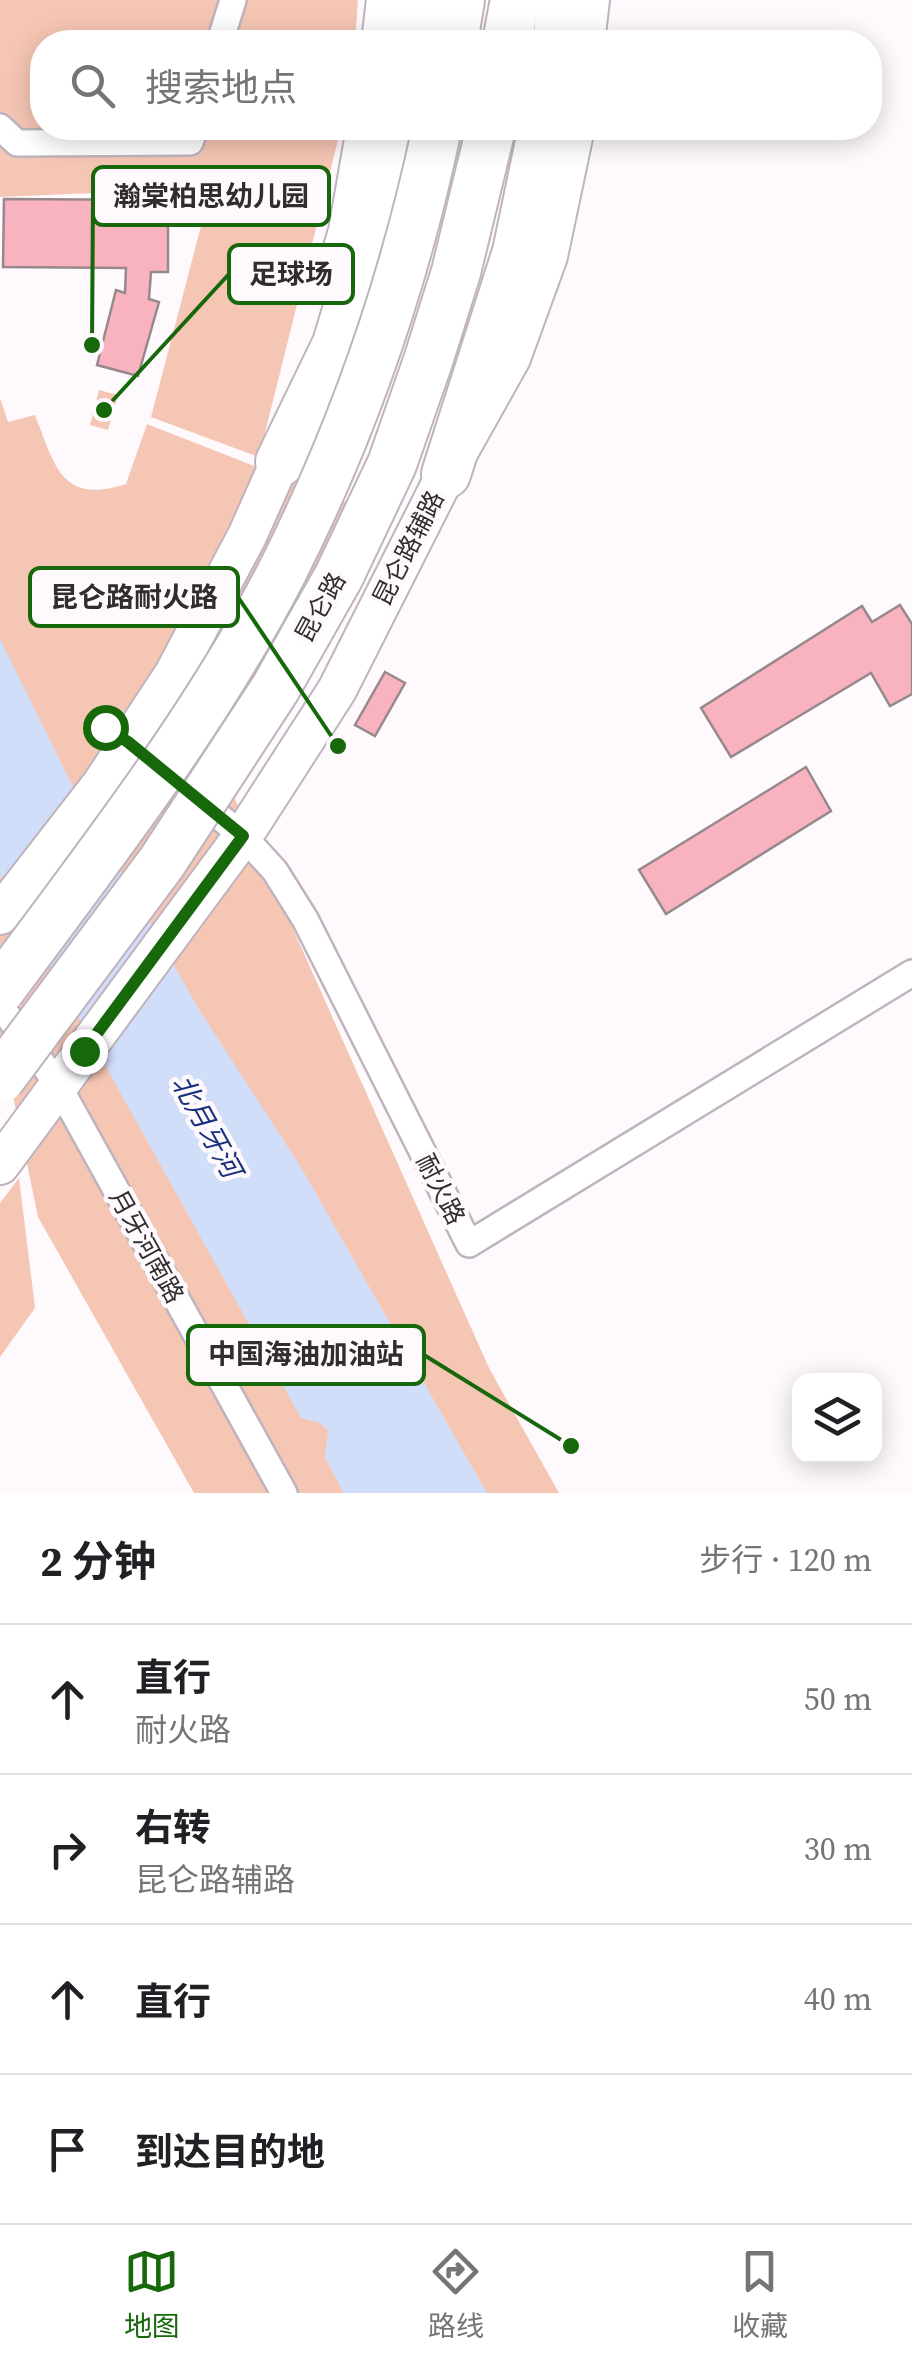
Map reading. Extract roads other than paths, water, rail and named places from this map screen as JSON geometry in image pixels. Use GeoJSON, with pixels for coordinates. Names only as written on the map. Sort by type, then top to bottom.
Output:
{"type":"FeatureCollection","features":[{"type":"Feature","properties":{"kind":"highway"},"geometry":{"type":"LineString","coordinates":[[412,30],[416,0]]}},
{"type":"Feature","properties":{"kind":"highway"},"geometry":{"type":"LineString","coordinates":[[455,30],[460,0]]}},
{"type":"Feature","properties":{"kind":"highway"},"geometry":{"type":"LineString","coordinates":[[509,30],[515,0]]}},
{"type":"Feature","properties":{"kind":"highway"},"geometry":{"type":"LineString","coordinates":[[559,30],[562,0]]}},
{"type":"Feature","properties":{"kind":"highway"},"geometry":{"type":"LineString","coordinates":[[280,462],[336,344],[379,204],[393,140]]}},
{"type":"Feature","properties":{"kind":"highway","name":"昆仑路"},"geometry":{"type":"LineString","coordinates":[[0,990],[208,700],[282,572],[325,481],[368,371],[422,201],[435,140]]}},
{"type":"Feature","properties":{"kind":"highway","name":"昆仑路"},"geometry":{"type":"LineString","coordinates":[[0,1079],[162,862],[274,689],[339,576],[392,464],[428,361],[456,272],[488,140]]}},
{"type":"Feature","properties":{"kind":"highway"},"geometry":{"type":"LineString","coordinates":[[446,474],[517,252],[541,140]]}},
{"type":"Feature","properties":{"kind":"main road"},"geometry":{"type":"LineString","coordinates":[[382,30],[386,0]]}},
{"type":"Feature","properties":{"kind":"main road"},"geometry":{"type":"LineString","coordinates":[[586,30],[590,0]]}},
{"type":"Feature","properties":{"kind":"main road"},"geometry":{"type":"LineString","coordinates":[[1,914],[101,785],[116,734],[174,674],[247,536],[280,462],[348,231],[364,140]]}},
{"type":"Feature","properties":{"kind":"main road","name":"昆仑路辅路"},"geometry":{"type":"LineString","coordinates":[[0,1165],[243,836],[336,690],[446,474],[512,358],[548,256],[572,140]]}},
{"type":"Feature","properties":{"kind":"street"},"geometry":{"type":"LineString","coordinates":[[224,30],[233,0]]}},
{"type":"Feature","properties":{"kind":"street"},"geometry":{"type":"LineString","coordinates":[[0,127],[17,143],[191,140]]}},
{"type":"Feature","properties":{"kind":"street","name":"耐火路"},"geometry":{"type":"LineString","coordinates":[[116,734],[243,836],[276,871],[305,919],[469,1244],[912,973]]}},
{"type":"Feature","properties":{"kind":"street","name":"月牙河南路"},"geometry":{"type":"LineString","coordinates":[[0,1005],[58,1085],[284,1493]]}},
{"type":"Feature","properties":{"kind":"water","name":"北月牙河"},"geometry":{"type":"Polygon","coordinates":[[[0,639],[72,785],[198,1008],[302,1169],[487,1493],[344,1493],[325,1458],[328,1431],[320,1423],[301,1418],[0,876],[0,639]]]}},
{"type":"Feature","properties":{"kind":"place","name":"瀚棠柏思幼儿园"},"geometry":{"type":"Point","coordinates":[92,345]}},
{"type":"Feature","properties":{"kind":"place","name":"足球场"},"geometry":{"type":"Point","coordinates":[104,410]}},
{"type":"Feature","properties":{"kind":"place","name":"昆仑路耐火路"},"geometry":{"type":"Point","coordinates":[338,746]}},
{"type":"Feature","properties":{"kind":"place","name":"中国海油加油站"},"geometry":{"type":"Point","coordinates":[571,1446]}}]}
